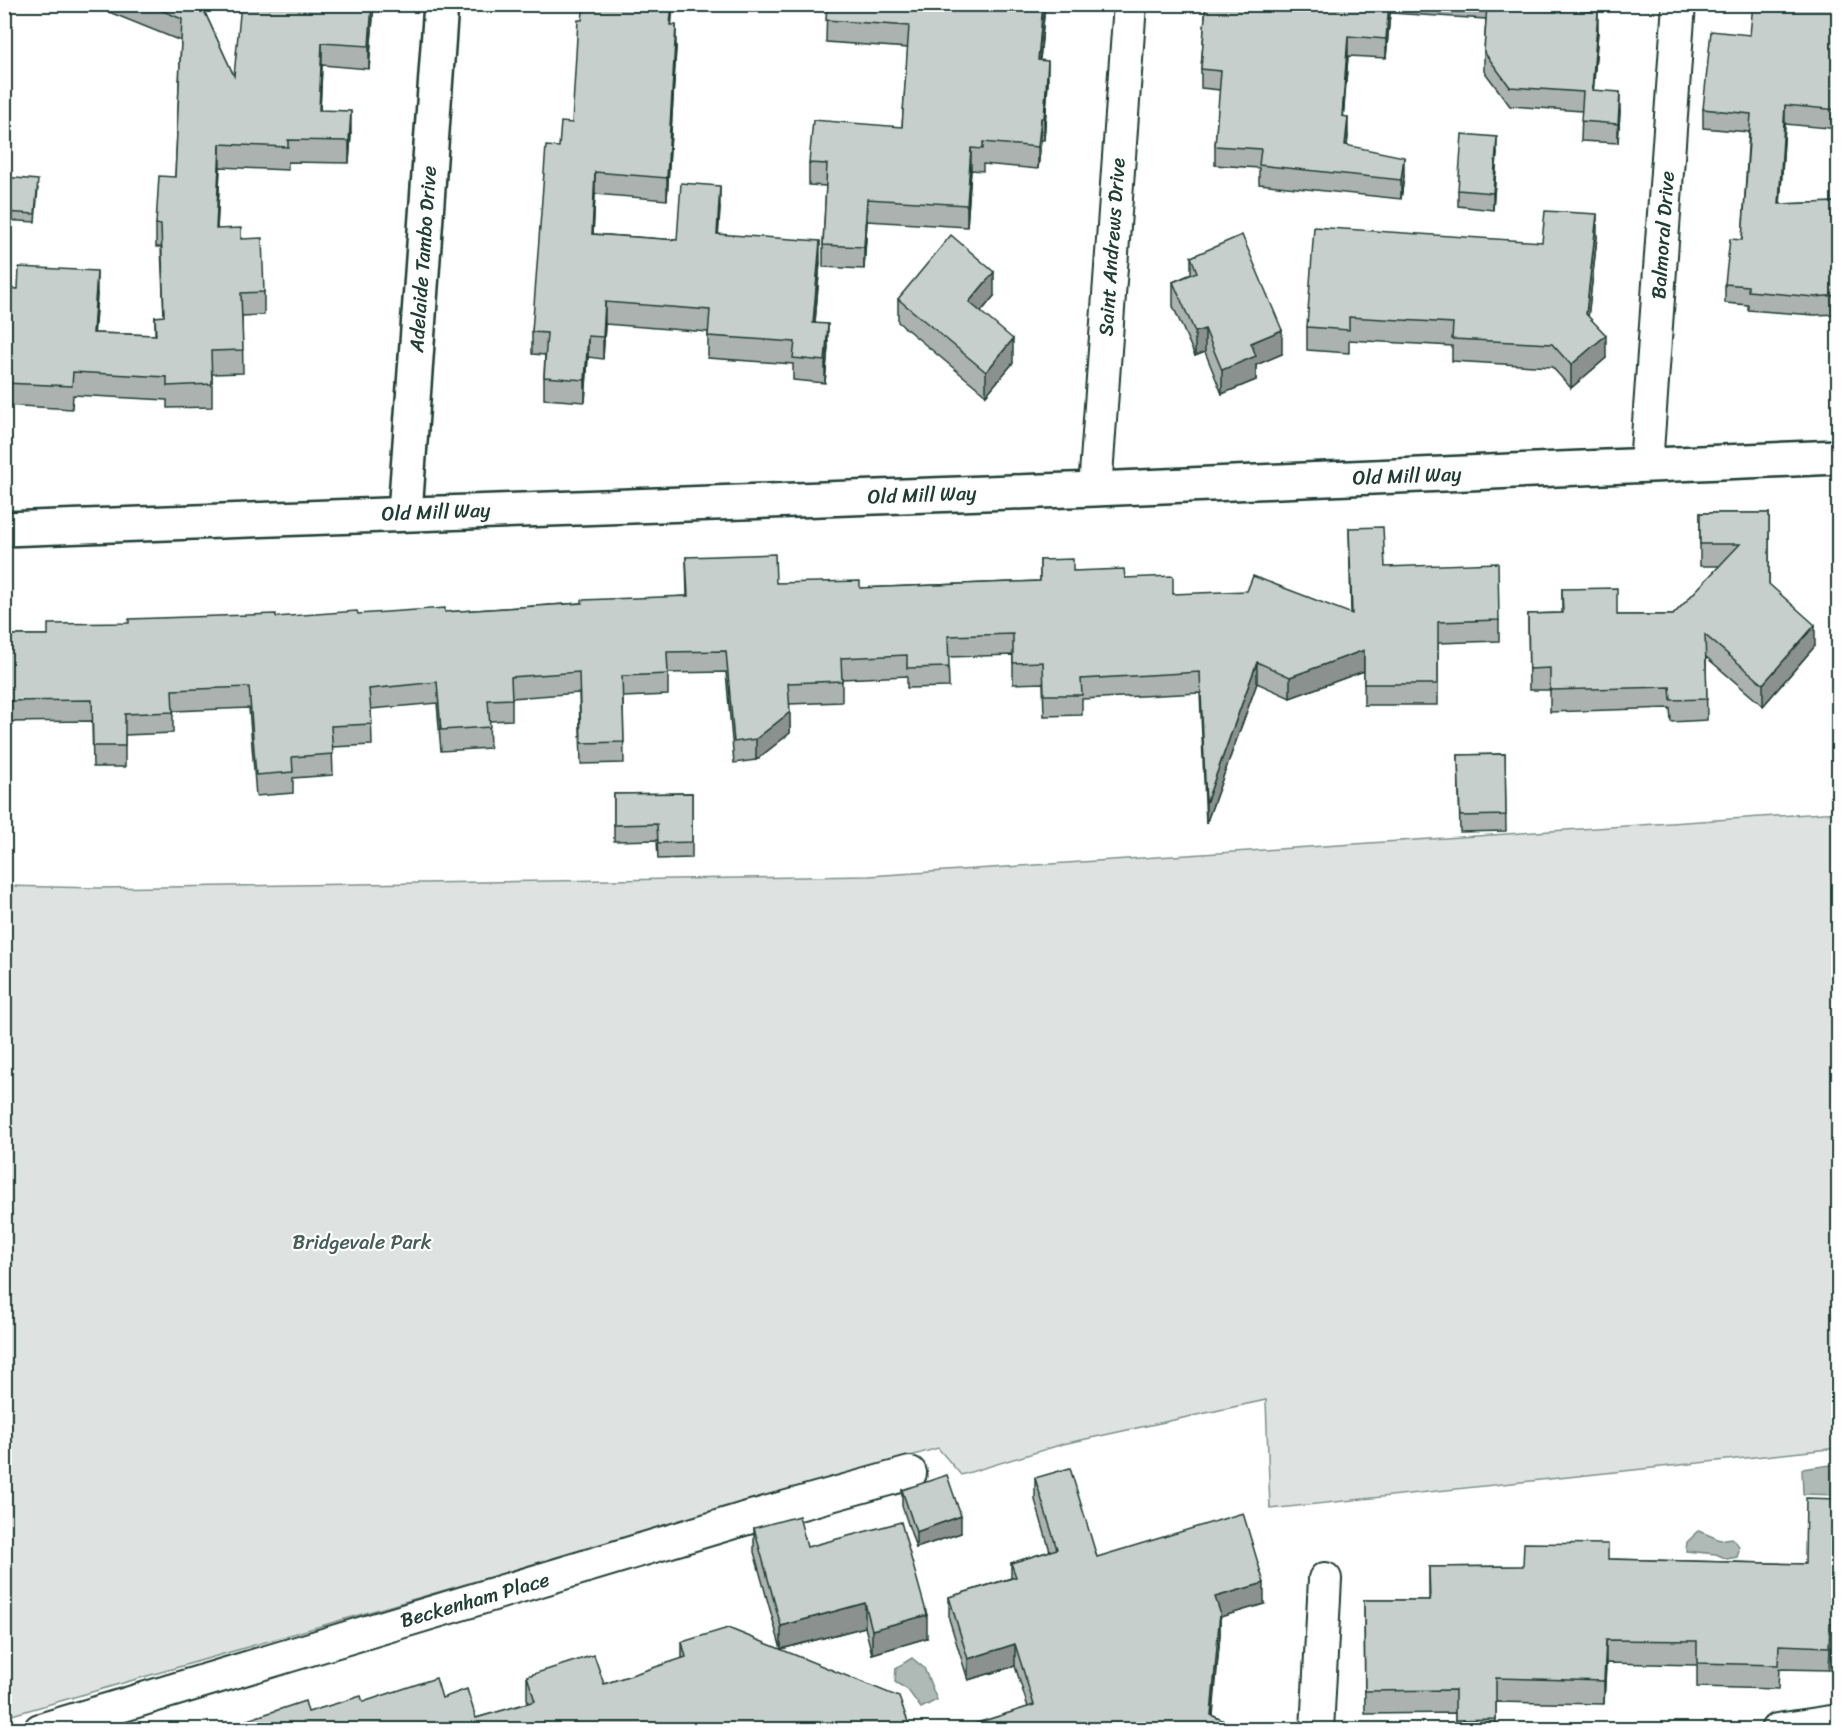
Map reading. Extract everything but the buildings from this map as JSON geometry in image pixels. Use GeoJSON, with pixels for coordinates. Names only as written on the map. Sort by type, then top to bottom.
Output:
{"type":"FeatureCollection","features":[{"type":"Feature","properties":{"kind":"street","name":"Adelaide Tambo Drive"},"geometry":{"type":"LineString","coordinates":[[405,513],[441,4]]}},
{"type":"Feature","properties":{"kind":"street","name":"Saint Andrews Drive"},"geometry":{"type":"LineString","coordinates":[[1095,489],[1130,4]]}},
{"type":"Feature","properties":{"kind":"street","name":"Balmoral Drive"},"geometry":{"type":"LineString","coordinates":[[1646,465],[1679,4]]}},
{"type":"Feature","properties":{"kind":"street","name":"Old Mill Way"},"geometry":{"type":"LineString","coordinates":[[4,529],[1095,489],[1839,457]]}},
{"type":"Feature","properties":{"kind":"street","name":"Beckenham Place"},"geometry":{"type":"LineString","coordinates":[[40,1730],[744,1519],[910,1473]]}},
{"type":"Feature","properties":{"kind":"street"},"geometry":{"type":"LineString","coordinates":[[1317,1730],[1325,1579]]}},
{"type":"Feature","properties":{"kind":"street"},"geometry":{"type":"LineString","coordinates":[[1777,1730],[1839,1721]]}},
{"type":"Feature","properties":{"kind":"green space","name":"Bridgevale Park"},"geometry":{"type":"Polygon","coordinates":[[[1838,812],[1838,1448],[1270,1509],[1266,1400],[1063,1444],[961,1475],[938,1448],[5,1717],[5,886],[98,888],[869,876],[1838,812]]]}},
{"type":"Feature","properties":{"kind":"shaded area"},"geometry":{"type":"Polygon","coordinates":[[[1838,1464],[1838,1495],[1803,1494],[1802,1469],[1838,1464]]]}},
{"type":"Feature","properties":{"kind":"shaded area"},"geometry":{"type":"Polygon","coordinates":[[[1699,1531],[1720,1540],[1731,1538],[1738,1546],[1737,1557],[1727,1559],[1716,1554],[1686,1551],[1687,1542],[1699,1531]]]}},
{"type":"Feature","properties":{"kind":"shaded area"},"geometry":{"type":"Polygon","coordinates":[[[912,1658],[924,1668],[937,1700],[921,1708],[908,1690],[895,1682],[896,1668],[912,1658]]]}}]}
